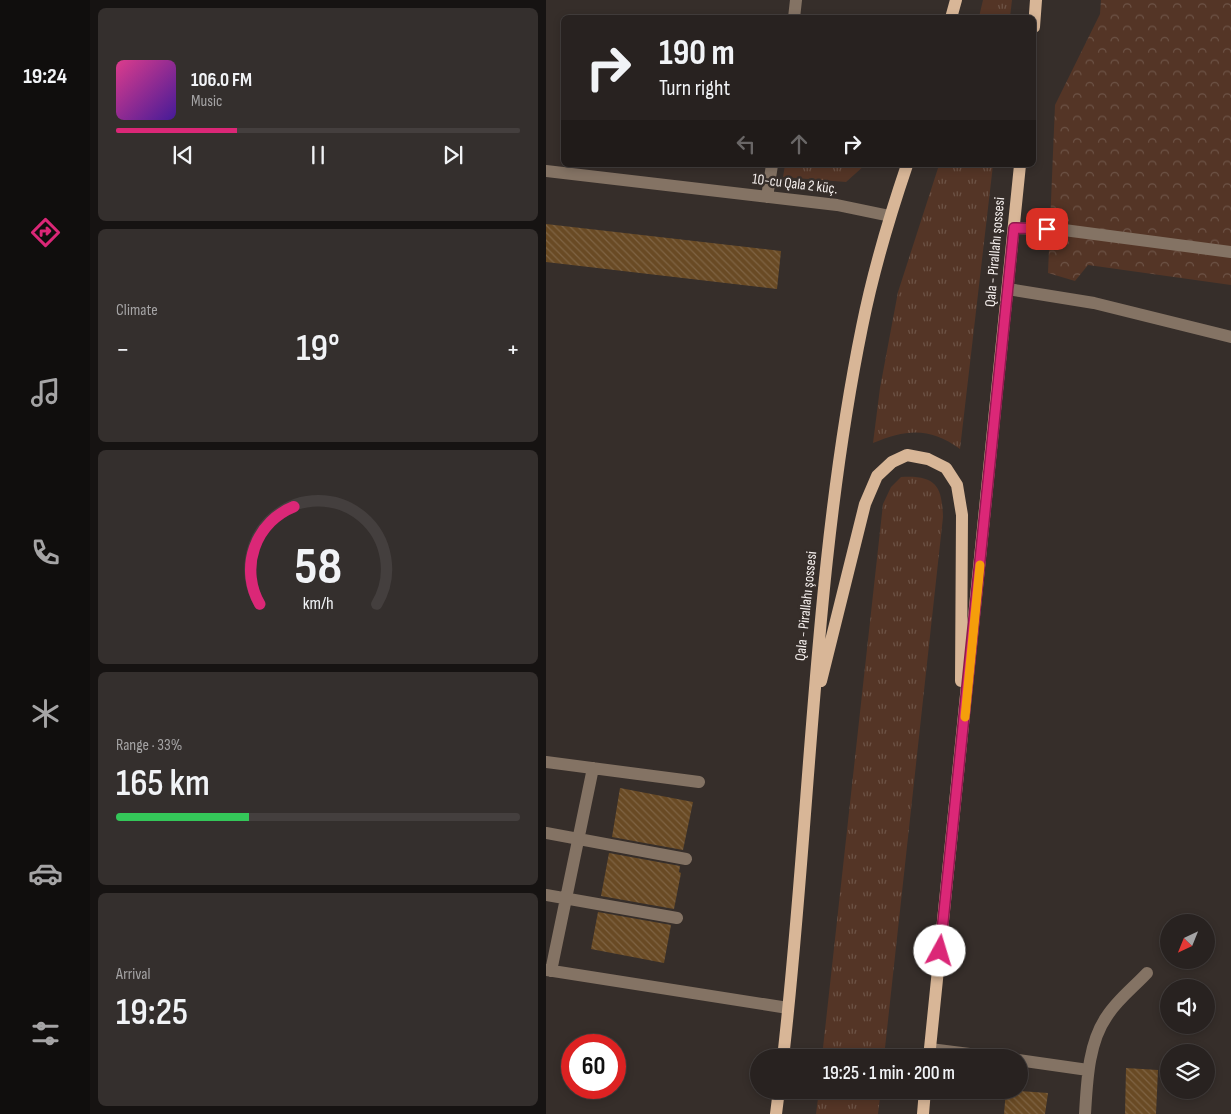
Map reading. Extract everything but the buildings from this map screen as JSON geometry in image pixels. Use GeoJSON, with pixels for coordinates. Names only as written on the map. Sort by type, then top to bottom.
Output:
{"type":"FeatureCollection","features":[{"type":"Feature","properties":{"kind":"main road"},"geometry":{"type":"LineString","coordinates":[[952,15],[956,0]]}},
{"type":"Feature","properties":{"kind":"main road"},"geometry":{"type":"LineString","coordinates":[[1035,15],[1036,0]]}},
{"type":"Feature","properties":{"kind":"main road","name":"Qala - Pirallahı şossesi"},"geometry":{"type":"LineString","coordinates":[[784,1049],[810,725],[833,511],[850,388],[862,324],[890,216],[906,167]]}},
{"type":"Feature","properties":{"kind":"main road","name":"Qala - Pirallahı şossesi"},"geometry":{"type":"LineString","coordinates":[[929,1049],[961,756],[1020,167]]}},
{"type":"Feature","properties":{"kind":"main road"},"geometry":{"type":"LineString","coordinates":[[810,725],[865,504],[877,476],[892,462],[907,456],[928,459],[946,468],[957,485],[962,515],[961,756]]}},
{"type":"Feature","properties":{"kind":"main road"},"geometry":{"type":"LineString","coordinates":[[776,1114],[778,1099]]}},
{"type":"Feature","properties":{"kind":"main road"},"geometry":{"type":"LineString","coordinates":[[923,1114],[924,1099]]}},
{"type":"Feature","properties":{"kind":"street"},"geometry":{"type":"LineString","coordinates":[[794,15],[796,0]]}},
{"type":"Feature","properties":{"kind":"street"},"geometry":{"type":"LineString","coordinates":[[767,197],[772,167]]}},
{"type":"Feature","properties":{"kind":"street","name":"10-cu Qala 2 küç."},"geometry":{"type":"LineString","coordinates":[[546,171],[837,205],[890,216]]}},
{"type":"Feature","properties":{"kind":"street"},"geometry":{"type":"LineString","coordinates":[[1014,228],[1064,230],[1231,252]]}},
{"type":"Feature","properties":{"kind":"street"},"geometry":{"type":"LineString","coordinates":[[1008,289],[1094,303],[1231,337]]}},
{"type":"Feature","properties":{"kind":"street"},"geometry":{"type":"LineString","coordinates":[[546,762],[699,782]]}},
{"type":"Feature","properties":{"kind":"street"},"geometry":{"type":"LineString","coordinates":[[593,768],[566,900],[549,970],[788,1008]]}},
{"type":"Feature","properties":{"kind":"street"},"geometry":{"type":"LineString","coordinates":[[546,833],[686,859]]}},
{"type":"Feature","properties":{"kind":"street"},"geometry":{"type":"LineString","coordinates":[[546,895],[677,918]]}},
{"type":"Feature","properties":{"kind":"street"},"geometry":{"type":"LineString","coordinates":[[1085,1114],[1088,1070],[1104,1019],[1148,973]]}},
{"type":"Feature","properties":{"kind":"street"},"geometry":{"type":"LineString","coordinates":[[1028,1061],[1088,1070]]}},
{"type":"Feature","properties":{"kind":"green space"},"geometry":{"type":"Polygon","coordinates":[[[983,0],[1012,0],[1010,15],[979,15],[983,0]]]}},
{"type":"Feature","properties":{"kind":"green space"},"geometry":{"type":"Polygon","coordinates":[[[1101,0],[1231,0],[1231,285],[1088,265],[1075,281],[1048,273],[1055,105],[1100,14],[1101,0]]]}},
{"type":"Feature","properties":{"kind":"green space"},"geometry":{"type":"Polygon","coordinates":[[[785,167],[863,167],[846,182],[783,177],[785,167]]]}},
{"type":"Feature","properties":{"kind":"green space"},"geometry":{"type":"Polygon","coordinates":[[[938,167],[993,167],[960,449],[939,437],[918,433],[897,435],[873,443],[880,388],[898,292],[938,167]]]}},
{"type":"Feature","properties":{"kind":"green space"},"geometry":{"type":"Polygon","coordinates":[[[901,477],[922,478],[929,481],[935,485],[941,497],[943,517],[885,1049],[823,1049],[883,504],[891,487],[901,477]]]}},
{"type":"Feature","properties":{"kind":"green space"},"geometry":{"type":"Polygon","coordinates":[[[818,1099],[880,1099],[878,1114],[816,1114],[818,1099]]]}},
{"type":"Feature","properties":{"kind":"slow traffic"},"geometry":{"type":"LineString","coordinates":[[965,717],[980,565]]}},
{"type":"Feature","properties":{"kind":"route"},"geometry":{"type":"LineString","coordinates":[[940,951],[1014,228],[1047,229]]}}]}
